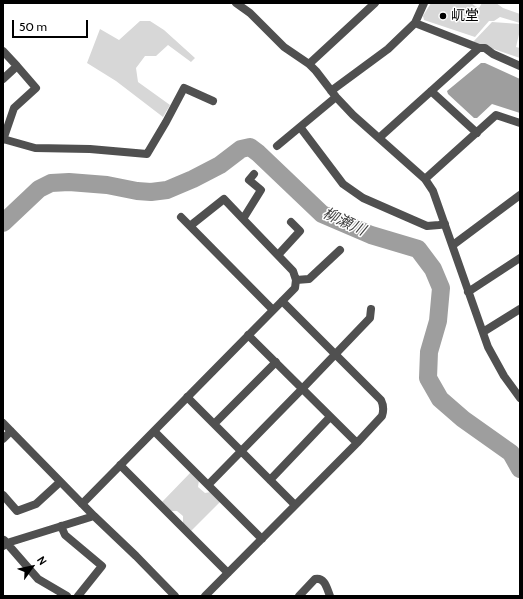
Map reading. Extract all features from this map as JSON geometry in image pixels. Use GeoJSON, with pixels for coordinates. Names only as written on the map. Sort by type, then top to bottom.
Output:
{"type":"FeatureCollection","features":[{"type":"Feature","properties":{"kind":"street"},"geometry":{"type":"LineString","coordinates":[[308,64],[374,3]]}},
{"type":"Feature","properties":{"kind":"street"},"geometry":{"type":"LineString","coordinates":[[277,146],[300,127],[334,94],[388,49],[415,23],[424,3]]}},
{"type":"Feature","properties":{"kind":"street"},"geometry":{"type":"LineString","coordinates":[[240,4],[284,47],[316,71],[353,115],[425,179],[433,191],[488,347],[504,376],[520,398]]}},
{"type":"Feature","properties":{"kind":"street"},"geometry":{"type":"LineString","coordinates":[[415,23],[479,48],[485,48],[493,54],[520,66]]}},
{"type":"Feature","properties":{"kind":"street"},"geometry":{"type":"LineString","coordinates":[[379,138],[479,48]]}},
{"type":"Feature","properties":{"kind":"street"},"geometry":{"type":"LineString","coordinates":[[3,51],[36,88],[14,108],[3,139],[35,148],[90,149],[147,154],[184,88],[213,101]]}},
{"type":"Feature","properties":{"kind":"street"},"geometry":{"type":"LineString","coordinates":[[3,79],[17,66]]}},
{"type":"Feature","properties":{"kind":"street"},"geometry":{"type":"LineString","coordinates":[[431,91],[477,133]]}},
{"type":"Feature","properties":{"kind":"street"},"geometry":{"type":"LineString","coordinates":[[425,179],[496,115],[520,123]]}},
{"type":"Feature","properties":{"kind":"street"},"geometry":{"type":"LineString","coordinates":[[300,127],[343,184],[363,198],[427,226],[445,224]]}},
{"type":"Feature","properties":{"kind":"street"},"geometry":{"type":"LineString","coordinates":[[243,219],[261,190],[249,180],[254,174]]}},
{"type":"Feature","properties":{"kind":"street"},"geometry":{"type":"LineString","coordinates":[[453,245],[520,195]]}},
{"type":"Feature","properties":{"kind":"street"},"geometry":{"type":"LineString","coordinates":[[82,504],[295,288],[296,280],[293,271],[224,199],[190,226]]}},
{"type":"Feature","properties":{"kind":"street"},"geometry":{"type":"LineString","coordinates":[[181,217],[273,310]]}},
{"type":"Feature","properties":{"kind":"street"},"geometry":{"type":"LineString","coordinates":[[278,254],[300,231],[290,222]]}},
{"type":"Feature","properties":{"kind":"street"},"geometry":{"type":"LineString","coordinates":[[296,280],[309,279],[340,250]]}},
{"type":"Feature","properties":{"kind":"street"},"geometry":{"type":"LineString","coordinates":[[468,292],[520,258]]}},
{"type":"Feature","properties":{"kind":"street"},"geometry":{"type":"LineString","coordinates":[[205,596],[357,443],[382,416],[384,411],[381,400],[282,301]]}},
{"type":"Feature","properties":{"kind":"street"},"geometry":{"type":"LineString","coordinates":[[208,484],[370,318],[371,309]]}},
{"type":"Feature","properties":{"kind":"street"},"geometry":{"type":"LineString","coordinates":[[483,332],[520,309]]}},
{"type":"Feature","properties":{"kind":"street"},"geometry":{"type":"LineString","coordinates":[[248,335],[357,443]]}},
{"type":"Feature","properties":{"kind":"street"},"geometry":{"type":"LineString","coordinates":[[214,424],[276,362]]}},
{"type":"Feature","properties":{"kind":"street"},"geometry":{"type":"LineString","coordinates":[[187,397],[295,505]]}},
{"type":"Feature","properties":{"kind":"street"},"geometry":{"type":"LineString","coordinates":[[270,480],[330,417]]}},
{"type":"Feature","properties":{"kind":"street"},"geometry":{"type":"LineString","coordinates":[[3,423],[175,596]]}},
{"type":"Feature","properties":{"kind":"street"},"geometry":{"type":"LineString","coordinates":[[3,439],[11,431]]}},
{"type":"Feature","properties":{"kind":"street"},"geometry":{"type":"LineString","coordinates":[[154,431],[262,539]]}},
{"type":"Feature","properties":{"kind":"street"},"geometry":{"type":"LineString","coordinates":[[120,465],[228,573]]}},
{"type":"Feature","properties":{"kind":"street"},"geometry":{"type":"LineString","coordinates":[[3,495],[17,511],[36,504],[60,482]]}},
{"type":"Feature","properties":{"kind":"street"},"geometry":{"type":"LineString","coordinates":[[67,596],[38,579],[4,543],[94,516]]}},
{"type":"Feature","properties":{"kind":"street"},"geometry":{"type":"LineString","coordinates":[[61,526],[65,535],[102,566],[78,596]]}},
{"type":"Feature","properties":{"kind":"street"},"geometry":{"type":"LineString","coordinates":[[299,596],[315,579],[319,578],[324,581],[330,596]]}},
{"type":"Feature","properties":{"kind":"shaded area"},"geometry":{"type":"Polygon","coordinates":[[[431,3],[471,3],[479,8],[482,3],[496,3],[503,8],[520,14],[520,23],[500,17],[494,21],[489,21],[475,37],[424,20],[423,16],[431,3]]]}},
{"type":"Feature","properties":{"kind":"shaded area"},"geometry":{"type":"Polygon","coordinates":[[[140,21],[150,21],[164,30],[195,58],[191,62],[168,45],[156,56],[145,56],[136,68],[138,82],[170,105],[163,117],[116,81],[87,63],[100,29],[119,40],[140,21]]]}},
{"type":"Feature","properties":{"kind":"shaded area"},"geometry":{"type":"Polygon","coordinates":[[[492,22],[520,24],[516,47],[520,48],[520,58],[473,42],[492,22]]]}},
{"type":"Feature","properties":{"kind":"shaded area"},"geometry":{"type":"Polygon","coordinates":[[[481,63],[485,63],[520,79],[520,113],[492,104],[477,118],[474,118],[448,94],[447,91],[481,63]]]}},
{"type":"Feature","properties":{"kind":"shaded area"},"geometry":{"type":"Polygon","coordinates":[[[191,472],[199,480],[198,487],[205,493],[211,492],[220,502],[191,531],[183,523],[183,516],[177,511],[171,511],[162,502],[191,472]]]}},
{"type":"Feature","properties":{"kind":"waterway","name":"柳瀬川"},"geometry":{"type":"LineString","coordinates":[[3,223],[39,189],[51,183],[69,182],[107,185],[137,191],[151,192],[167,190],[220,165],[241,149],[250,147],[322,214],[371,235],[418,249],[433,269],[441,288],[438,321],[429,352],[428,378],[440,399],[463,419],[511,453],[520,469]]}},
{"type":"Feature","properties":{"kind":"place","name":"屼堂"},"geometry":{"type":"Point","coordinates":[443,16]}}]}
